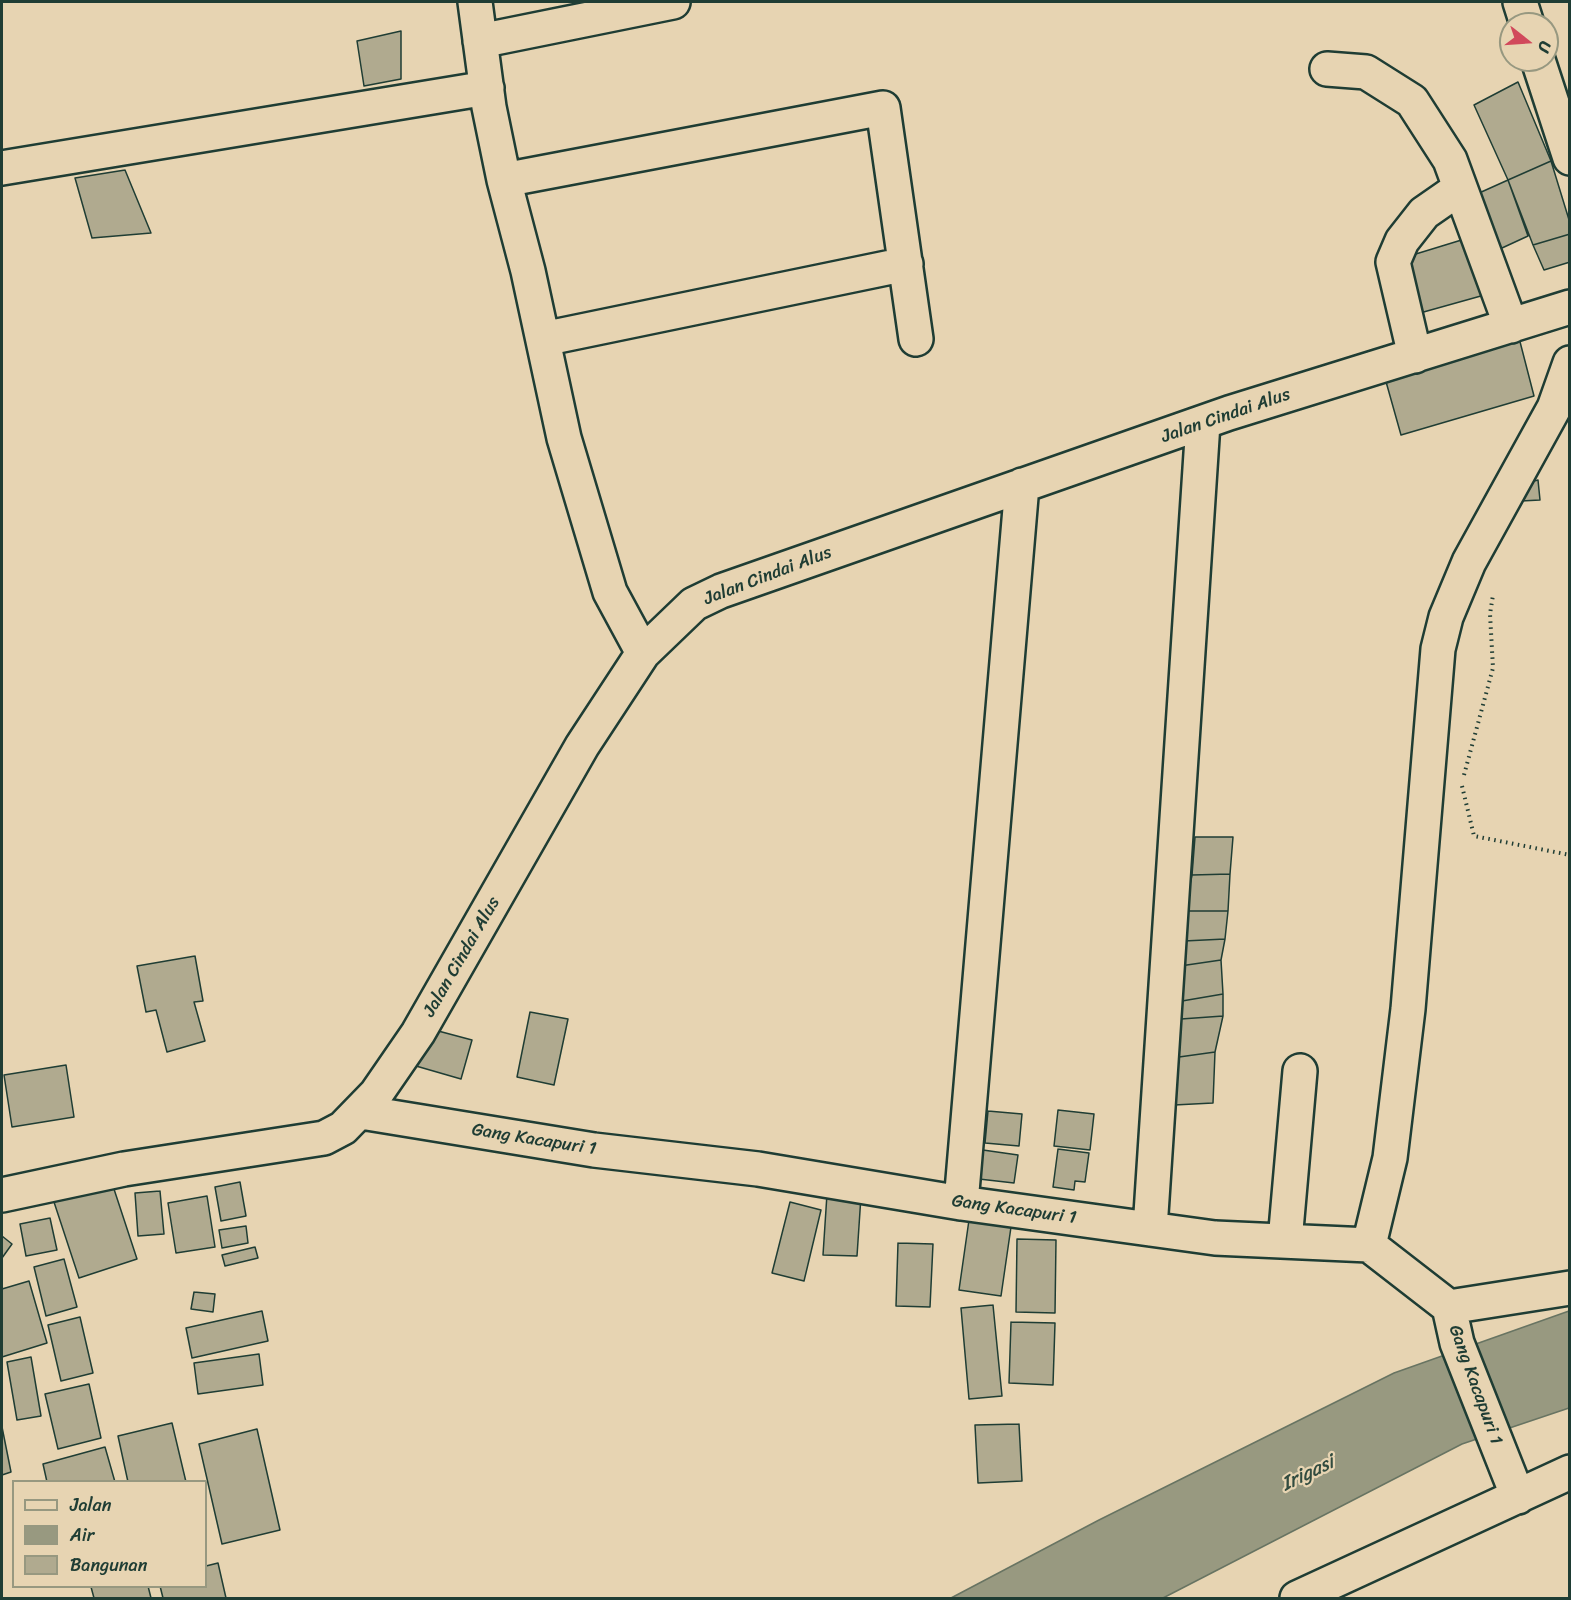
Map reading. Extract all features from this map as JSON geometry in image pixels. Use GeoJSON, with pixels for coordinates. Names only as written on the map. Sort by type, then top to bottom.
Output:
{"type":"FeatureCollection","features":[{"type":"Feature","properties":{"kind":"street"},"geometry":{"type":"LineString","coordinates":[[475,2],[486,88],[504,180],[543,339],[564,438],[610,592],[643,653]]}},
{"type":"Feature","properties":{"kind":"street"},"geometry":{"type":"LineString","coordinates":[[480,41],[673,2]]}},
{"type":"Feature","properties":{"kind":"street"},"geometry":{"type":"LineString","coordinates":[[1327,69],[1366,72],[1412,101],[1450,160],[1511,326]]}},
{"type":"Feature","properties":{"kind":"street"},"geometry":{"type":"LineString","coordinates":[[1542,72],[1569,158]]}},
{"type":"Feature","properties":{"kind":"street"},"geometry":{"type":"LineString","coordinates":[[2,168],[486,88]]}},
{"type":"Feature","properties":{"kind":"street"},"geometry":{"type":"LineString","coordinates":[[504,180],[883,108],[916,339]]}},
{"type":"Feature","properties":{"kind":"street"},"geometry":{"type":"LineString","coordinates":[[1415,356],[1393,262],[1402,241],[1424,213],[1460,188]]}},
{"type":"Feature","properties":{"kind":"street"},"geometry":{"type":"LineString","coordinates":[[543,339],[906,264]]}},
{"type":"Feature","properties":{"kind":"street","name":"Jalan Cindai Alus"},"geometry":{"type":"LineString","coordinates":[[2,1195],[124,1169],[324,1138],[343,1128],[361,1112],[397,1066],[418,1033],[582,746],[643,653],[694,604],[721,591],[1203,423],[1569,307]]}},
{"type":"Feature","properties":{"kind":"street"},"geometry":{"type":"LineString","coordinates":[[1369,1245],[1390,1158],[1408,1009],[1438,649],[1446,617],[1469,562],[1554,408],[1569,363]]}},
{"type":"Feature","properties":{"kind":"street"},"geometry":{"type":"LineString","coordinates":[[1150,1229],[1203,423]]}},
{"type":"Feature","properties":{"kind":"street"},"geometry":{"type":"LineString","coordinates":[[961,1203],[1022,485]]}},
{"type":"Feature","properties":{"kind":"street"},"geometry":{"type":"LineString","coordinates":[[1285,1241],[1300,1071]]}},
{"type":"Feature","properties":{"kind":"street","name":"Gang Kacapuri 1"},"geometry":{"type":"LineString","coordinates":[[361,1112],[594,1150],[758,1169],[961,1203],[1215,1238],[1369,1245],[1449,1307],[1457,1343],[1518,1497]]}},
{"type":"Feature","properties":{"kind":"street"},"geometry":{"type":"LineString","coordinates":[[1449,1307],[1569,1288]]}},
{"type":"Feature","properties":{"kind":"street"},"geometry":{"type":"LineString","coordinates":[[1297,1599],[1569,1472]]}},
{"type":"Feature","properties":{"kind":"path"},"geometry":{"type":"LineString","coordinates":[[1494,593],[1490,614],[1493,668],[1462,782],[1474,836],[1569,855]]}},
{"type":"Feature","properties":{"kind":"water","name":"Irigasi"},"geometry":{"type":"Polygon","coordinates":[[[1569,1311],[1569,1408],[1462,1444],[1163,1598],[951,1598],[1099,1520],[1394,1373],[1569,1311]]]}},
{"type":"Feature","properties":{"kind":"building"},"geometry":{"type":"Polygon","coordinates":[[[401,31],[401,79],[364,86],[357,41],[401,31]]]}},
{"type":"Feature","properties":{"kind":"building"},"geometry":{"type":"Polygon","coordinates":[[[1518,82],[1551,161],[1508,180],[1474,105],[1518,82]]]}},
{"type":"Feature","properties":{"kind":"building"},"geometry":{"type":"Polygon","coordinates":[[[1551,161],[1570,223],[1570,234],[1533,245],[1508,180],[1551,161]]]}},
{"type":"Feature","properties":{"kind":"building"},"geometry":{"type":"Polygon","coordinates":[[[125,170],[151,233],[92,238],[75,178],[125,170]]]}},
{"type":"Feature","properties":{"kind":"building"},"geometry":{"type":"Polygon","coordinates":[[[1508,180],[1528,236],[1489,254],[1468,198],[1508,180]]]}},
{"type":"Feature","properties":{"kind":"building"},"geometry":{"type":"Polygon","coordinates":[[[1570,234],[1570,262],[1544,270],[1533,245],[1570,234]]]}},
{"type":"Feature","properties":{"kind":"building"},"geometry":{"type":"Polygon","coordinates":[[[1468,238],[1488,294],[1420,313],[1406,257],[1468,238]]]}},
{"type":"Feature","properties":{"kind":"building"},"geometry":{"type":"Polygon","coordinates":[[[1518,334],[1534,396],[1401,435],[1383,371],[1518,334]]]}},
{"type":"Feature","properties":{"kind":"building"},"geometry":{"type":"Polygon","coordinates":[[[1538,480],[1540,500],[1521,501],[1522,484],[1538,480]]]}},
{"type":"Feature","properties":{"kind":"building"},"geometry":{"type":"Polygon","coordinates":[[[1195,837],[1233,837],[1230,874],[1192,875],[1195,837]]]}},
{"type":"Feature","properties":{"kind":"building"},"geometry":{"type":"Polygon","coordinates":[[[1230,874],[1228,911],[1184,911],[1192,875],[1230,874]]]}},
{"type":"Feature","properties":{"kind":"building"},"geometry":{"type":"Polygon","coordinates":[[[1184,911],[1228,911],[1225,939],[1184,941],[1184,911]]]}},
{"type":"Feature","properties":{"kind":"building"},"geometry":{"type":"Polygon","coordinates":[[[1225,939],[1221,960],[1180,966],[1184,941],[1225,939]]]}},
{"type":"Feature","properties":{"kind":"building"},"geometry":{"type":"Polygon","coordinates":[[[195,956],[203,1001],[194,1002],[205,1041],[167,1052],[156,1010],[146,1012],[137,966],[195,956]]]}},
{"type":"Feature","properties":{"kind":"building"},"geometry":{"type":"Polygon","coordinates":[[[1221,960],[1223,994],[1182,1001],[1180,966],[1221,960]]]}},
{"type":"Feature","properties":{"kind":"building"},"geometry":{"type":"Polygon","coordinates":[[[1223,994],[1223,1016],[1181,1019],[1182,1001],[1223,994]]]}},
{"type":"Feature","properties":{"kind":"building"},"geometry":{"type":"Polygon","coordinates":[[[530,1012],[568,1019],[554,1085],[517,1077],[530,1012]]]}},
{"type":"Feature","properties":{"kind":"building"},"geometry":{"type":"Polygon","coordinates":[[[1223,1016],[1215,1052],[1179,1057],[1181,1019],[1223,1016]]]}},
{"type":"Feature","properties":{"kind":"building"},"geometry":{"type":"Polygon","coordinates":[[[427,1028],[472,1040],[461,1079],[416,1066],[427,1028]]]}},
{"type":"Feature","properties":{"kind":"building"},"geometry":{"type":"Polygon","coordinates":[[[1215,1052],[1213,1103],[1174,1105],[1179,1057],[1215,1052]]]}},
{"type":"Feature","properties":{"kind":"building"},"geometry":{"type":"Polygon","coordinates":[[[66,1065],[74,1117],[12,1127],[4,1075],[66,1065]]]}},
{"type":"Feature","properties":{"kind":"building"},"geometry":{"type":"Polygon","coordinates":[[[1058,1110],[1094,1114],[1090,1150],[1054,1146],[1058,1110]]]}},
{"type":"Feature","properties":{"kind":"building"},"geometry":{"type":"Polygon","coordinates":[[[988,1111],[1022,1114],[1019,1146],[985,1143],[988,1111]]]}},
{"type":"Feature","properties":{"kind":"building"},"geometry":{"type":"Polygon","coordinates":[[[1058,1149],[1089,1153],[1085,1182],[1075,1181],[1074,1190],[1053,1187],[1058,1149]]]}},
{"type":"Feature","properties":{"kind":"building"},"geometry":{"type":"Polygon","coordinates":[[[983,1150],[1018,1155],[1014,1183],[979,1179],[983,1150]]]}},
{"type":"Feature","properties":{"kind":"building"},"geometry":{"type":"Polygon","coordinates":[[[111,1180],[137,1259],[79,1278],[53,1199],[111,1180]]]}},
{"type":"Feature","properties":{"kind":"building"},"geometry":{"type":"Polygon","coordinates":[[[240,1182],[246,1216],[221,1221],[215,1187],[240,1182]]]}},
{"type":"Feature","properties":{"kind":"building"},"geometry":{"type":"Polygon","coordinates":[[[160,1191],[164,1234],[138,1236],[135,1193],[160,1191]]]}},
{"type":"Feature","properties":{"kind":"building"},"geometry":{"type":"Polygon","coordinates":[[[827,1194],[861,1196],[857,1256],[823,1255],[827,1194]]]}},
{"type":"Feature","properties":{"kind":"building"},"geometry":{"type":"Polygon","coordinates":[[[207,1196],[215,1247],[176,1253],[168,1203],[207,1196]]]}},
{"type":"Feature","properties":{"kind":"building"},"geometry":{"type":"Polygon","coordinates":[[[790,1202],[821,1210],[804,1281],[772,1273],[790,1202]]]}},
{"type":"Feature","properties":{"kind":"building"},"geometry":{"type":"Polygon","coordinates":[[[50,1218],[57,1250],[26,1256],[20,1224],[50,1218]]]}},
{"type":"Feature","properties":{"kind":"building"},"geometry":{"type":"Polygon","coordinates":[[[969,1220],[1011,1227],[1001,1296],[959,1290],[969,1220]]]}},
{"type":"Feature","properties":{"kind":"building"},"geometry":{"type":"Polygon","coordinates":[[[246,1226],[248,1243],[222,1248],[219,1230],[246,1226]]]}},
{"type":"Feature","properties":{"kind":"building"},"geometry":{"type":"Polygon","coordinates":[[[2,1236],[12,1244],[2,1258],[2,1236]]]}},
{"type":"Feature","properties":{"kind":"building"},"geometry":{"type":"Polygon","coordinates":[[[1017,1239],[1056,1240],[1055,1313],[1016,1312],[1017,1239]]]}},
{"type":"Feature","properties":{"kind":"building"},"geometry":{"type":"Polygon","coordinates":[[[898,1243],[933,1244],[930,1307],[896,1306],[898,1243]]]}},
{"type":"Feature","properties":{"kind":"building"},"geometry":{"type":"Polygon","coordinates":[[[255,1247],[258,1258],[225,1266],[222,1255],[255,1247]]]}},
{"type":"Feature","properties":{"kind":"building"},"geometry":{"type":"Polygon","coordinates":[[[64,1259],[77,1307],[46,1316],[34,1267],[64,1259]]]}},
{"type":"Feature","properties":{"kind":"building"},"geometry":{"type":"Polygon","coordinates":[[[29,1281],[47,1343],[2,1357],[2,1289],[29,1281]]]}},
{"type":"Feature","properties":{"kind":"building"},"geometry":{"type":"Polygon","coordinates":[[[194,1292],[215,1294],[213,1312],[191,1309],[194,1292]]]}},
{"type":"Feature","properties":{"kind":"building"},"geometry":{"type":"Polygon","coordinates":[[[993,1305],[1002,1396],[969,1399],[961,1308],[993,1305]]]}},
{"type":"Feature","properties":{"kind":"building"},"geometry":{"type":"Polygon","coordinates":[[[262,1311],[268,1341],[192,1358],[186,1328],[262,1311]]]}},
{"type":"Feature","properties":{"kind":"building"},"geometry":{"type":"Polygon","coordinates":[[[80,1317],[93,1373],[61,1381],[48,1325],[80,1317]]]}},
{"type":"Feature","properties":{"kind":"building"},"geometry":{"type":"Polygon","coordinates":[[[1011,1322],[1055,1323],[1053,1385],[1009,1383],[1011,1322]]]}},
{"type":"Feature","properties":{"kind":"building"},"geometry":{"type":"Polygon","coordinates":[[[259,1354],[263,1385],[198,1394],[194,1363],[259,1354]]]}},
{"type":"Feature","properties":{"kind":"building"},"geometry":{"type":"Polygon","coordinates":[[[31,1357],[41,1416],[17,1420],[7,1362],[31,1357]]]}},
{"type":"Feature","properties":{"kind":"building"},"geometry":{"type":"Polygon","coordinates":[[[89,1384],[101,1438],[58,1449],[45,1394],[89,1384]]]}},
{"type":"Feature","properties":{"kind":"building"},"geometry":{"type":"Polygon","coordinates":[[[172,1423],[186,1480],[128,1480],[118,1436],[172,1423]]]}},
{"type":"Feature","properties":{"kind":"building"},"geometry":{"type":"Polygon","coordinates":[[[1019,1424],[1022,1481],[978,1483],[975,1425],[1019,1424]]]}},
{"type":"Feature","properties":{"kind":"building"},"geometry":{"type":"Polygon","coordinates":[[[2,1427],[11,1472],[2,1475],[2,1427]]]}},
{"type":"Feature","properties":{"kind":"building"},"geometry":{"type":"Polygon","coordinates":[[[257,1429],[280,1530],[222,1544],[199,1444],[257,1429]]]}},
{"type":"Feature","properties":{"kind":"building"},"geometry":{"type":"Polygon","coordinates":[[[105,1447],[114,1480],[47,1480],[43,1464],[105,1447]]]}},
{"type":"Feature","properties":{"kind":"building"},"geometry":{"type":"Polygon","coordinates":[[[218,1563],[226,1598],[163,1598],[160,1588],[207,1588],[207,1566],[218,1563]]]}},
{"type":"Feature","properties":{"kind":"building"},"geometry":{"type":"Polygon","coordinates":[[[91,1588],[148,1588],[151,1598],[94,1598],[91,1588]]]}}]}
